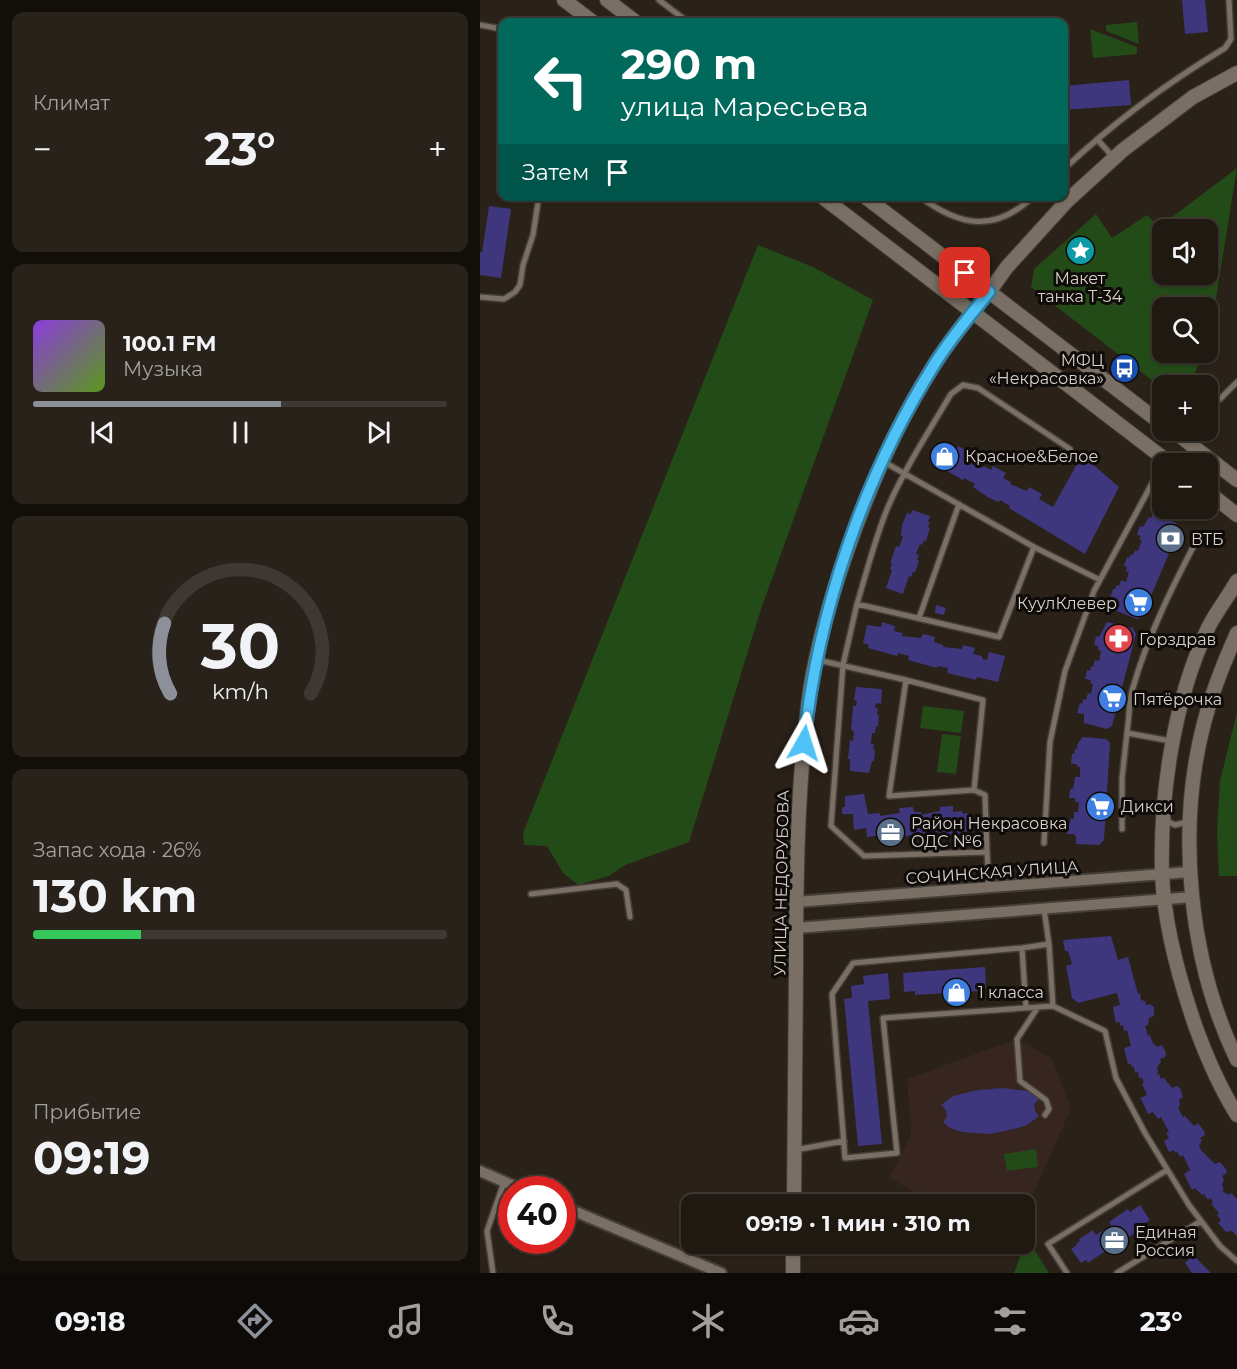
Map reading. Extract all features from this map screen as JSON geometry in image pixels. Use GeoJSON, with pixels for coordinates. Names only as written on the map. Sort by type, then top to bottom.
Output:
{"type":"FeatureCollection","features":[{"type":"Feature","properties":{"kind":"street"},"geometry":{"type":"LineString","coordinates":[[564,0],[588,18]]}},
{"type":"Feature","properties":{"kind":"street"},"geometry":{"type":"LineString","coordinates":[[613,2],[631,18]]}},
{"type":"Feature","properties":{"kind":"street","name":"УЛИЦА НЕДОРУБОВА"},"geometry":{"type":"LineString","coordinates":[[1068,200],[1114,158],[1193,97],[1237,73]]}},
{"type":"Feature","properties":{"kind":"street"},"geometry":{"type":"LineString","coordinates":[[828,201],[1153,453]]}},
{"type":"Feature","properties":{"kind":"street"},"geometry":{"type":"LineString","coordinates":[[871,201],[1152,416]]}},
{"type":"Feature","properties":{"kind":"street","name":"УЛИЦА НЕДОРУБОВА"},"geometry":{"type":"LineString","coordinates":[[794,1194],[796,902],[800,783],[808,703],[828,608],[860,514],[882,461],[934,364],[1007,267],[1067,201]]}},
{"type":"Feature","properties":{"kind":"street"},"geometry":{"type":"LineString","coordinates":[[1186,441],[1237,480]]}},
{"type":"Feature","properties":{"kind":"street"},"geometry":{"type":"LineString","coordinates":[[1218,500],[1237,514]]}},
{"type":"Feature","properties":{"kind":"street"},"geometry":{"type":"LineString","coordinates":[[1237,582],[1209,627],[1185,689],[1172,741],[1162,874],[1168,923],[1185,997],[1203,1048],[1228,1101],[1237,1114]]}},
{"type":"Feature","properties":{"kind":"street"},"geometry":{"type":"LineString","coordinates":[[1237,633],[1224,661],[1204,724],[1192,792],[1189,837],[1190,872],[1204,972],[1231,1037],[1237,1060]]}},
{"type":"Feature","properties":{"kind":"street","name":"СОЧИНСКАЯ УЛИЦА"},"geometry":{"type":"LineString","coordinates":[[796,902],[1190,872]]}},
{"type":"Feature","properties":{"kind":"street"},"geometry":{"type":"LineString","coordinates":[[796,928],[1193,897]]}},
{"type":"Feature","properties":{"kind":"street"},"geometry":{"type":"LineString","coordinates":[[480,1171],[498,1179]]}},
{"type":"Feature","properties":{"kind":"street"},"geometry":{"type":"LineString","coordinates":[[576,1212],[721,1273]]}},
{"type":"Feature","properties":{"kind":"street"},"geometry":{"type":"LineString","coordinates":[[793,1254],[793,1273]]}},
{"type":"Feature","properties":{"kind":"lane"},"geometry":{"type":"LineString","coordinates":[[659,0],[683,18]]}},
{"type":"Feature","properties":{"kind":"lane"},"geometry":{"type":"LineString","coordinates":[[1068,165],[1097,139],[1158,92],[1225,48],[1231,39],[1228,0]]}},
{"type":"Feature","properties":{"kind":"lane"},"geometry":{"type":"LineString","coordinates":[[480,25],[498,28]]}},
{"type":"Feature","properties":{"kind":"lane"},"geometry":{"type":"LineString","coordinates":[[1097,139],[1114,158]]}},
{"type":"Feature","properties":{"kind":"lane"},"geometry":{"type":"LineString","coordinates":[[480,297],[504,299],[515,292],[520,285],[523,265],[533,235],[538,201]]}},
{"type":"Feature","properties":{"kind":"lane"},"geometry":{"type":"LineString","coordinates":[[926,201],[950,217],[980,222],[1007,217],[1029,201]]}},
{"type":"Feature","properties":{"kind":"lane"},"geometry":{"type":"LineString","coordinates":[[1220,399],[1237,382]]}},
{"type":"Feature","properties":{"kind":"lane"},"geometry":{"type":"LineString","coordinates":[[987,852],[864,856],[831,826],[843,665],[873,547],[888,507],[904,474],[951,394],[963,386],[978,388],[1070,449]]}},
{"type":"Feature","properties":{"kind":"lane"},"geometry":{"type":"LineString","coordinates":[[882,461],[1034,547],[1100,580]]}},
{"type":"Feature","properties":{"kind":"lane"},"geometry":{"type":"LineString","coordinates":[[1044,843],[1050,742],[1065,671],[1094,591],[1152,488]]}},
{"type":"Feature","properties":{"kind":"lane"},"geometry":{"type":"LineString","coordinates":[[919,618],[958,504]]}},
{"type":"Feature","properties":{"kind":"lane"},"geometry":{"type":"LineString","coordinates":[[1122,829],[1122,778],[1132,693],[1151,638],[1180,571],[1199,536]]}},
{"type":"Feature","properties":{"kind":"lane"},"geometry":{"type":"LineString","coordinates":[[857,604],[999,637],[1034,547]]}},
{"type":"Feature","properties":{"kind":"lane"},"geometry":{"type":"LineString","coordinates":[[816,659],[983,700],[974,790]]}},
{"type":"Feature","properties":{"kind":"lane"},"geometry":{"type":"LineString","coordinates":[[906,680],[889,796],[974,790],[985,795],[989,888]]}},
{"type":"Feature","properties":{"kind":"lane"},"geometry":{"type":"LineString","coordinates":[[1127,733],[1172,741]]}},
{"type":"Feature","properties":{"kind":"lane"},"geometry":{"type":"LineString","coordinates":[[1165,814],[1169,822],[1175,825],[1183,823],[1191,814]]}},
{"type":"Feature","properties":{"kind":"lane"},"geometry":{"type":"LineString","coordinates":[[531,894],[617,884],[626,890],[630,917]]}},
{"type":"Feature","properties":{"kind":"lane"},"geometry":{"type":"LineString","coordinates":[[1044,909],[1053,1006]]}},
{"type":"Feature","properties":{"kind":"lane"},"geometry":{"type":"LineString","coordinates":[[1049,944],[853,963],[832,994],[845,1158],[897,1153],[883,1018],[1053,1006],[1105,1031],[1116,1078],[1145,1133],[1201,1221],[1220,1246],[1237,1261]]}},
{"type":"Feature","properties":{"kind":"lane"},"geometry":{"type":"LineString","coordinates":[[1022,948],[1026,1008]]}},
{"type":"Feature","properties":{"kind":"lane"},"geometry":{"type":"LineString","coordinates":[[1038,1007],[1017,1039],[1020,1081],[1046,1100],[1049,1109],[1045,1115]]}},
{"type":"Feature","properties":{"kind":"lane"},"geometry":{"type":"LineString","coordinates":[[795,1150],[844,1141]]}},
{"type":"Feature","properties":{"kind":"lane"},"geometry":{"type":"LineString","coordinates":[[1067,1273],[1048,1244],[1167,1170]]}},
{"type":"Feature","properties":{"kind":"lane"},"geometry":{"type":"LineString","coordinates":[[493,1273],[483,1232],[498,1198]]}},
{"type":"Feature","properties":{"kind":"lane"},"geometry":{"type":"LineString","coordinates":[[1118,1273],[1201,1221]]}},
{"type":"Feature","properties":{"kind":"shaded area"},"geometry":{"type":"Polygon","coordinates":[[[1017,1039],[1052,1058],[1071,1109],[1033,1194],[919,1194],[889,1178],[911,1135],[907,1079],[1017,1039]]]}},
{"type":"Feature","properties":{"kind":"green space"},"geometry":{"type":"Polygon","coordinates":[[[1137,22],[1139,44],[1106,31],[1106,25],[1137,22]]]}},
{"type":"Feature","properties":{"kind":"green space"},"geometry":{"type":"Polygon","coordinates":[[[1090,29],[1137,47],[1137,54],[1093,58],[1090,29]]]}},
{"type":"Feature","properties":{"kind":"green space"},"geometry":{"type":"Polygon","coordinates":[[[1237,168],[1216,297],[1152,297],[1152,363],[1199,363],[1194,375],[1152,375],[1152,380],[1031,287],[1034,269],[1096,214],[1112,238],[1147,215],[1152,220],[1152,285],[1218,285],[1218,219],[1170,219],[1237,168]]]}},
{"type":"Feature","properties":{"kind":"green space"},"geometry":{"type":"Polygon","coordinates":[[[758,245],[813,267],[873,300],[761,609],[689,842],[625,865],[609,876],[578,885],[563,873],[547,846],[524,845],[523,833],[758,245]]]}},
{"type":"Feature","properties":{"kind":"green space"},"geometry":{"type":"Polygon","coordinates":[[[923,706],[964,711],[961,733],[920,728],[923,706]]]}},
{"type":"Feature","properties":{"kind":"green space"},"geometry":{"type":"Polygon","coordinates":[[[1237,712],[1237,876],[1219,876],[1217,832],[1220,781],[1237,712]]]}},
{"type":"Feature","properties":{"kind":"green space"},"geometry":{"type":"Polygon","coordinates":[[[942,734],[961,736],[956,774],[937,772],[942,734]]]}},
{"type":"Feature","properties":{"kind":"green space"},"geometry":{"type":"Polygon","coordinates":[[[1036,1149],[1038,1167],[1007,1171],[1004,1154],[1036,1149]]]}},
{"type":"Feature","properties":{"kind":"green space"},"geometry":{"type":"Polygon","coordinates":[[[1035,1251],[1049,1273],[1014,1273],[1021,1254],[1035,1254],[1035,1251]]]}},
{"type":"Feature","properties":{"kind":"building"},"geometry":{"type":"Polygon","coordinates":[[[1182,0],[1205,0],[1208,32],[1185,34],[1182,0]]]}},
{"type":"Feature","properties":{"kind":"building"},"geometry":{"type":"Polygon","coordinates":[[[1129,80],[1131,105],[1068,110],[1068,86],[1129,80]]]}},
{"type":"Feature","properties":{"kind":"building"},"geometry":{"type":"Polygon","coordinates":[[[489,206],[511,209],[501,278],[480,275],[480,252],[482,253],[489,206]]]}},
{"type":"Feature","properties":{"kind":"building"},"geometry":{"type":"Polygon","coordinates":[[[942,444],[956,449],[958,446],[970,452],[968,456],[983,468],[984,466],[991,470],[993,466],[1006,473],[1003,478],[1011,482],[1010,484],[1027,491],[1029,487],[1042,494],[1039,499],[1053,507],[1082,455],[1119,487],[1085,554],[1009,508],[1010,506],[1000,500],[999,502],[989,498],[973,487],[975,484],[938,466],[939,463],[933,460],[942,444]]]}},
{"type":"Feature","properties":{"kind":"building"},"geometry":{"type":"Polygon","coordinates":[[[912,510],[930,516],[928,527],[930,528],[926,541],[920,544],[916,554],[919,555],[917,560],[919,561],[915,572],[911,577],[909,576],[903,594],[886,588],[892,570],[890,563],[896,546],[899,547],[903,537],[901,536],[902,525],[907,513],[911,514],[912,510]]]}},
{"type":"Feature","properties":{"kind":"building"},"geometry":{"type":"Polygon","coordinates":[[[1152,516],[1152,519],[1167,519],[1176,523],[1179,530],[1142,617],[1137,619],[1114,610],[1116,599],[1110,598],[1113,589],[1119,586],[1121,580],[1126,582],[1129,572],[1124,566],[1127,557],[1133,555],[1135,550],[1138,551],[1142,540],[1139,540],[1141,536],[1137,535],[1138,531],[1149,517],[1152,516]]]}},
{"type":"Feature","properties":{"kind":"building"},"geometry":{"type":"Polygon","coordinates":[[[936,605],[946,608],[944,615],[935,613],[936,605]]]}},
{"type":"Feature","properties":{"kind":"building"},"geometry":{"type":"Polygon","coordinates":[[[882,622],[895,626],[894,631],[903,633],[902,636],[921,638],[923,634],[935,637],[934,642],[943,647],[962,649],[963,645],[975,648],[973,654],[982,656],[982,659],[987,660],[989,652],[1005,656],[998,682],[977,677],[976,680],[947,673],[948,668],[937,666],[937,668],[908,660],[909,656],[898,653],[897,656],[868,648],[869,645],[863,643],[867,625],[881,627],[882,622]]]}},
{"type":"Feature","properties":{"kind":"building"},"geometry":{"type":"Polygon","coordinates":[[[1107,622],[1133,628],[1136,634],[1112,726],[1107,729],[1084,723],[1084,714],[1077,713],[1080,703],[1082,704],[1083,699],[1086,700],[1088,693],[1091,694],[1093,684],[1090,683],[1091,680],[1085,679],[1087,670],[1090,671],[1095,660],[1099,661],[1101,651],[1098,650],[1098,646],[1094,645],[1096,636],[1099,637],[1107,622]]]}},
{"type":"Feature","properties":{"kind":"building"},"geometry":{"type":"Polygon","coordinates":[[[856,687],[882,689],[881,704],[876,703],[875,708],[878,708],[878,727],[876,726],[875,733],[872,733],[871,744],[874,744],[873,750],[875,750],[874,761],[872,761],[869,773],[850,771],[850,759],[848,759],[850,740],[853,741],[854,731],[851,730],[853,706],[856,706],[857,701],[854,700],[856,687]]]}},
{"type":"Feature","properties":{"kind":"building"},"geometry":{"type":"Polygon","coordinates":[[[1083,737],[1106,739],[1110,743],[1104,840],[1099,845],[1076,844],[1074,834],[1067,834],[1068,823],[1071,818],[1074,819],[1074,812],[1078,812],[1079,802],[1075,802],[1075,798],[1069,798],[1075,777],[1080,777],[1080,767],[1071,764],[1072,754],[1083,737]]]}},
{"type":"Feature","properties":{"kind":"building"},"geometry":{"type":"Polygon","coordinates":[[[864,794],[868,814],[880,813],[880,816],[900,813],[899,808],[913,807],[914,812],[921,812],[921,815],[940,811],[940,807],[953,806],[953,812],[968,813],[969,831],[963,834],[939,835],[939,832],[898,837],[897,833],[867,837],[866,828],[854,830],[853,814],[842,814],[842,807],[845,807],[845,796],[864,794]]]}},
{"type":"Feature","properties":{"kind":"building"},"geometry":{"type":"Polygon","coordinates":[[[1111,936],[1118,960],[1128,957],[1141,1000],[1145,1001],[1146,1005],[1150,1004],[1154,1007],[1154,1016],[1149,1018],[1148,1025],[1145,1026],[1152,1042],[1157,1047],[1162,1045],[1166,1053],[1165,1057],[1160,1059],[1156,1075],[1159,1074],[1161,1079],[1164,1078],[1172,1088],[1177,1086],[1180,1088],[1183,1097],[1179,1100],[1178,1108],[1183,1117],[1185,1116],[1194,1126],[1198,1123],[1204,1131],[1205,1135],[1200,1138],[1202,1140],[1199,1146],[1201,1150],[1215,1164],[1220,1162],[1226,1169],[1227,1173],[1222,1176],[1224,1190],[1222,1191],[1229,1195],[1231,1193],[1237,1199],[1237,1236],[1232,1231],[1226,1232],[1218,1223],[1221,1220],[1217,1215],[1219,1213],[1211,1204],[1213,1202],[1210,1198],[1208,1200],[1195,1188],[1192,1190],[1184,1174],[1190,1170],[1183,1155],[1180,1157],[1174,1150],[1169,1152],[1164,1141],[1169,1138],[1166,1133],[1169,1132],[1161,1117],[1158,1119],[1153,1112],[1148,1114],[1140,1098],[1147,1095],[1142,1078],[1139,1078],[1138,1072],[1135,1073],[1131,1064],[1128,1064],[1124,1048],[1131,1046],[1127,1030],[1124,1031],[1120,1022],[1116,1023],[1113,1007],[1120,1005],[1117,993],[1078,1003],[1072,998],[1066,966],[1072,964],[1068,951],[1065,951],[1063,940],[1111,936]]]}},
{"type":"Feature","properties":{"kind":"building"},"geometry":{"type":"Polygon","coordinates":[[[985,967],[986,988],[981,988],[981,991],[915,995],[915,991],[904,992],[903,973],[985,967]]]}},
{"type":"Feature","properties":{"kind":"building"},"geometry":{"type":"Polygon","coordinates":[[[888,973],[890,999],[868,1001],[882,1144],[858,1146],[844,999],[852,998],[851,986],[864,984],[863,976],[888,973]]]}},
{"type":"Feature","properties":{"kind":"building"},"geometry":{"type":"Polygon","coordinates":[[[1003,1088],[1033,1094],[1039,1099],[1034,1104],[1039,1116],[1027,1125],[990,1134],[962,1132],[950,1128],[943,1122],[947,1117],[946,1110],[941,1105],[953,1096],[978,1090],[1003,1088]]]}},
{"type":"Feature","properties":{"kind":"building"},"geometry":{"type":"Polygon","coordinates":[[[1140,1205],[1150,1220],[1144,1224],[1146,1225],[1122,1242],[1119,1238],[1109,1245],[1111,1247],[1088,1263],[1086,1260],[1081,1263],[1071,1249],[1077,1245],[1079,1239],[1093,1230],[1096,1235],[1111,1225],[1109,1222],[1119,1215],[1128,1209],[1130,1212],[1140,1205]]]}},
{"type":"Feature","properties":{"kind":"building"},"geometry":{"type":"Polygon","coordinates":[[[1193,1255],[1211,1273],[1192,1273],[1185,1263],[1193,1255]]]}},
{"type":"Feature","properties":{"kind":"place","name":"Макет танка Т-34"},"geometry":{"type":"Point","coordinates":[1080,250]}},
{"type":"Feature","properties":{"kind":"place","name":"МФЦ «Некрасовка»"},"geometry":{"type":"Point","coordinates":[1125,369]}},
{"type":"Feature","properties":{"kind":"place","name":"Красное&Белое"},"geometry":{"type":"Point","coordinates":[944,456]}},
{"type":"Feature","properties":{"kind":"place","name":"ВТБ"},"geometry":{"type":"Point","coordinates":[1170,539]}},
{"type":"Feature","properties":{"kind":"place","name":"КуулКлевер"},"geometry":{"type":"Point","coordinates":[1138,603]}},
{"type":"Feature","properties":{"kind":"place","name":"Горздрав"},"geometry":{"type":"Point","coordinates":[1118,639]}},
{"type":"Feature","properties":{"kind":"place","name":"Пятёрочка"},"geometry":{"type":"Point","coordinates":[1112,699]}},
{"type":"Feature","properties":{"kind":"place","name":"Дикси"},"geometry":{"type":"Point","coordinates":[1100,806]}},
{"type":"Feature","properties":{"kind":"place","name":"Район Некрасовка ОДС №6"},"geometry":{"type":"Point","coordinates":[890,832]}},
{"type":"Feature","properties":{"kind":"place","name":"1 класса"},"geometry":{"type":"Point","coordinates":[957,992]}},
{"type":"Feature","properties":{"kind":"place","name":"Единая Россия"},"geometry":{"type":"Point","coordinates":[1114,1241]}},
{"type":"Feature","properties":{"kind":"route"},"geometry":{"type":"LineString","coordinates":[[804,743],[808,703],[828,608],[860,514],[882,461],[934,364],[989,292],[965,273]]}}]}
